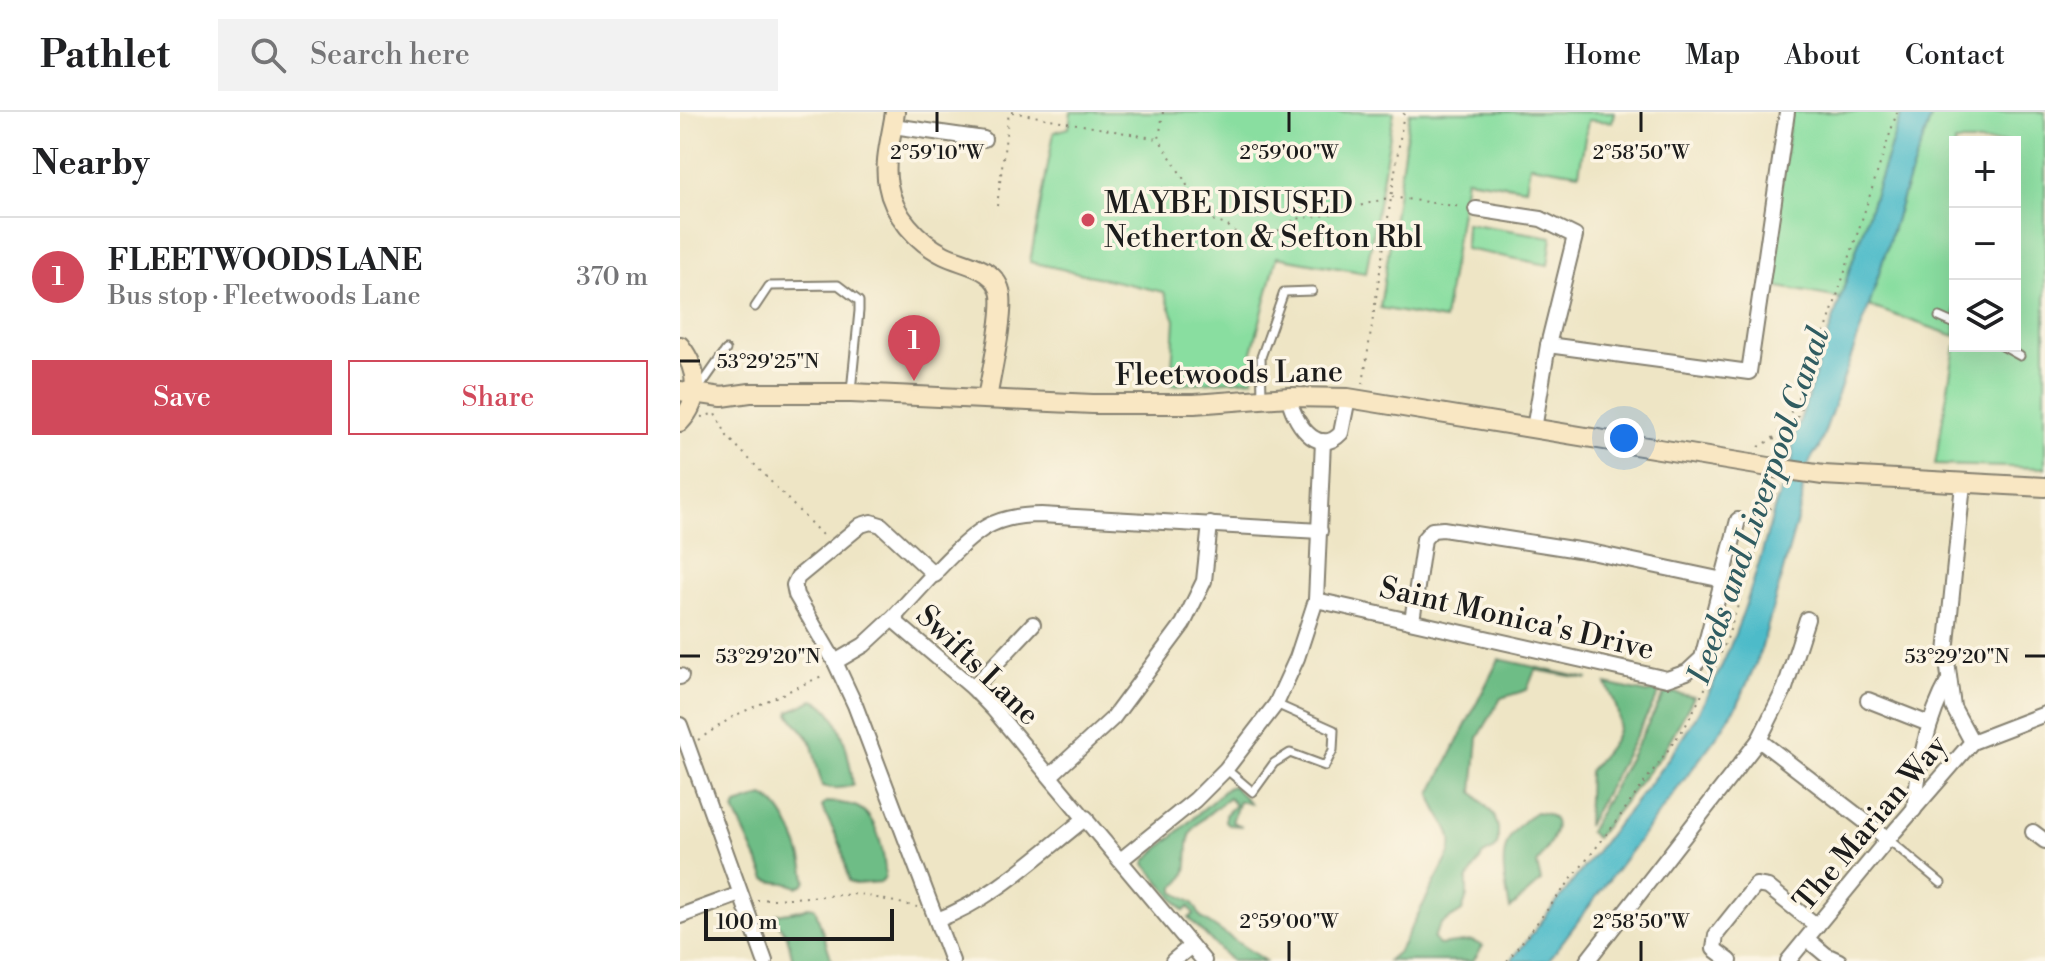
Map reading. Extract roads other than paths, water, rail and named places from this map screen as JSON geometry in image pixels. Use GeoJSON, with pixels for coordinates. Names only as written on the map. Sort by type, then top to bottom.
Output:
{"type":"FeatureCollection","features":[{"type":"Feature","properties":{"kind":"street"},"geometry":{"type":"LineString","coordinates":[[1548,345],[1749,372],[1787,112]]}},
{"type":"Feature","properties":{"kind":"street"},"geometry":{"type":"LineString","coordinates":[[984,139],[894,119],[887,185],[900,216],[927,245],[990,274],[1001,294],[987,399]]}},
{"type":"Feature","properties":{"kind":"street"},"geometry":{"type":"LineString","coordinates":[[1476,209],[1541,219],[1575,236],[1548,345],[1534,429]]}},
{"type":"Feature","properties":{"kind":"street"},"geometry":{"type":"LineString","coordinates":[[680,346],[692,368],[688,393],[691,410],[680,422]]}},
{"type":"Feature","properties":{"kind":"street","name":"Fleetwoods Lane"},"geometry":{"type":"LineString","coordinates":[[688,393],[722,397],[750,393],[851,393],[1093,404],[1194,404],[1289,397],[1355,398],[1823,475],[2045,487]]}},
{"type":"Feature","properties":{"kind":"street"},"geometry":{"type":"LineString","coordinates":[[1289,397],[1296,420],[1309,435],[1323,441],[1332,441],[1341,433],[1355,398]]}},
{"type":"Feature","properties":{"kind":"street"},"geometry":{"type":"LineString","coordinates":[[1122,859],[1195,800],[1226,769],[1276,704],[1297,658],[1316,600],[1323,441]]}},
{"type":"Feature","properties":{"kind":"street"},"geometry":{"type":"LineString","coordinates":[[1963,484],[1946,653],[1953,707],[1972,742]]}},
{"type":"Feature","properties":{"kind":"street","name":"Swifts Lane"},"geometry":{"type":"LineString","coordinates":[[1204,961],[1122,859],[973,688],[892,619],[973,536],[991,525],[1015,517],[1041,515],[1320,531]]}},
{"type":"Feature","properties":{"kind":"street","name":"Saint Monica's Drive"},"geometry":{"type":"LineString","coordinates":[[1316,600],[1667,679],[1687,672],[1702,658],[1738,520]]}},
{"type":"Feature","properties":{"kind":"street"},"geometry":{"type":"LineString","coordinates":[[935,575],[876,523],[861,525],[798,577],[794,585],[796,595],[837,665],[869,740],[952,961]]}},
{"type":"Feature","properties":{"kind":"street"},"geometry":{"type":"LineString","coordinates":[[1050,776],[1113,718],[1192,610],[1207,565],[1210,524]]}},
{"type":"Feature","properties":{"kind":"street"},"geometry":{"type":"LineString","coordinates":[[1412,621],[1424,539],[1432,530],[1443,529],[1591,552],[1723,580]]}},
{"type":"Feature","properties":{"kind":"street"},"geometry":{"type":"LineString","coordinates":[[837,665],[892,619]]}},
{"type":"Feature","properties":{"kind":"street"},"geometry":{"type":"LineString","coordinates":[[1587,961],[1759,740],[1785,688],[1807,619]]}},
{"type":"Feature","properties":{"kind":"street"},"geometry":{"type":"LineString","coordinates":[[973,688],[1033,624]]}},
{"type":"Feature","properties":{"kind":"street"},"geometry":{"type":"LineString","coordinates":[[1914,810],[1920,760],[1929,724],[1949,680]]}},
{"type":"Feature","properties":{"kind":"street"},"geometry":{"type":"LineString","coordinates":[[1868,700],[1929,724]]}},
{"type":"Feature","properties":{"kind":"street","name":"The Marian Way"},"geometry":{"type":"LineString","coordinates":[[1788,961],[1972,742],[2045,714]]}},
{"type":"Feature","properties":{"kind":"street"},"geometry":{"type":"LineString","coordinates":[[680,725],[685,751],[765,961]]}},
{"type":"Feature","properties":{"kind":"street"},"geometry":{"type":"LineString","coordinates":[[1759,740],[1888,839]]}},
{"type":"Feature","properties":{"kind":"street"},"geometry":{"type":"LineString","coordinates":[[935,913],[962,911],[986,898],[1086,818]]}},
{"type":"Feature","properties":{"kind":"street"},"geometry":{"type":"LineString","coordinates":[[1730,961],[1714,949],[1716,935],[1756,885],[1768,887],[1817,926]]}},
{"type":"Feature","properties":{"kind":"street"},"geometry":{"type":"LineString","coordinates":[[680,916],[742,898]]}},
{"type":"Feature","properties":{"kind":"street"},"geometry":{"type":"LineString","coordinates":[[1807,939],[1826,955],[1839,961]]}},
{"type":"Feature","properties":{"kind":"street"},"geometry":{"type":"LineString","coordinates":[[1173,961],[1191,946]]}},
{"type":"Feature","properties":{"kind":"lane"},"geometry":{"type":"LineString","coordinates":[[755,307],[769,286],[838,285],[852,294],[859,301],[859,311],[851,393]]}},
{"type":"Feature","properties":{"kind":"lane"},"geometry":{"type":"LineString","coordinates":[[1262,398],[1261,357],[1284,292],[1312,291]]}},
{"type":"Feature","properties":{"kind":"lane"},"geometry":{"type":"LineString","coordinates":[[1939,317],[1949,321]]}},
{"type":"Feature","properties":{"kind":"lane"},"geometry":{"type":"LineString","coordinates":[[688,393],[726,350]]}},
{"type":"Feature","properties":{"kind":"lane"},"geometry":{"type":"LineString","coordinates":[[2013,352],[2020,356]]}},
{"type":"Feature","properties":{"kind":"lane"},"geometry":{"type":"LineString","coordinates":[[1226,769],[1253,792],[1274,763],[1290,753],[1325,766],[1333,750],[1334,730],[1276,704]]}},
{"type":"Feature","properties":{"kind":"lane"},"geometry":{"type":"LineString","coordinates":[[1888,839],[1941,883]]}},
{"type":"Feature","properties":{"kind":"water"},"geometry":{"type":"Polygon","coordinates":[[[1902,112],[1933,112],[1819,448],[1808,466],[1802,502],[1760,654],[1738,704],[1548,961],[1511,961],[1663,766],[1695,718],[1715,680],[1744,609],[1776,504],[1790,471],[1792,444],[1902,112]]]}},
{"type":"Feature","properties":{"kind":"place","name":"MAYBE DISUSED Netherton & Sefton Rbl"},"geometry":{"type":"Point","coordinates":[1088,220]}},
{"type":"Feature","properties":{"kind":"place","name":"FLEETWOODS LANE"},"geometry":{"type":"Point","coordinates":[914,381]}},
{"type":"Feature","properties":{"kind":"water label","name":"Leeds and Liverpool Canal"},"geometry":{"type":"Point","coordinates":[1758,505]}}]}
